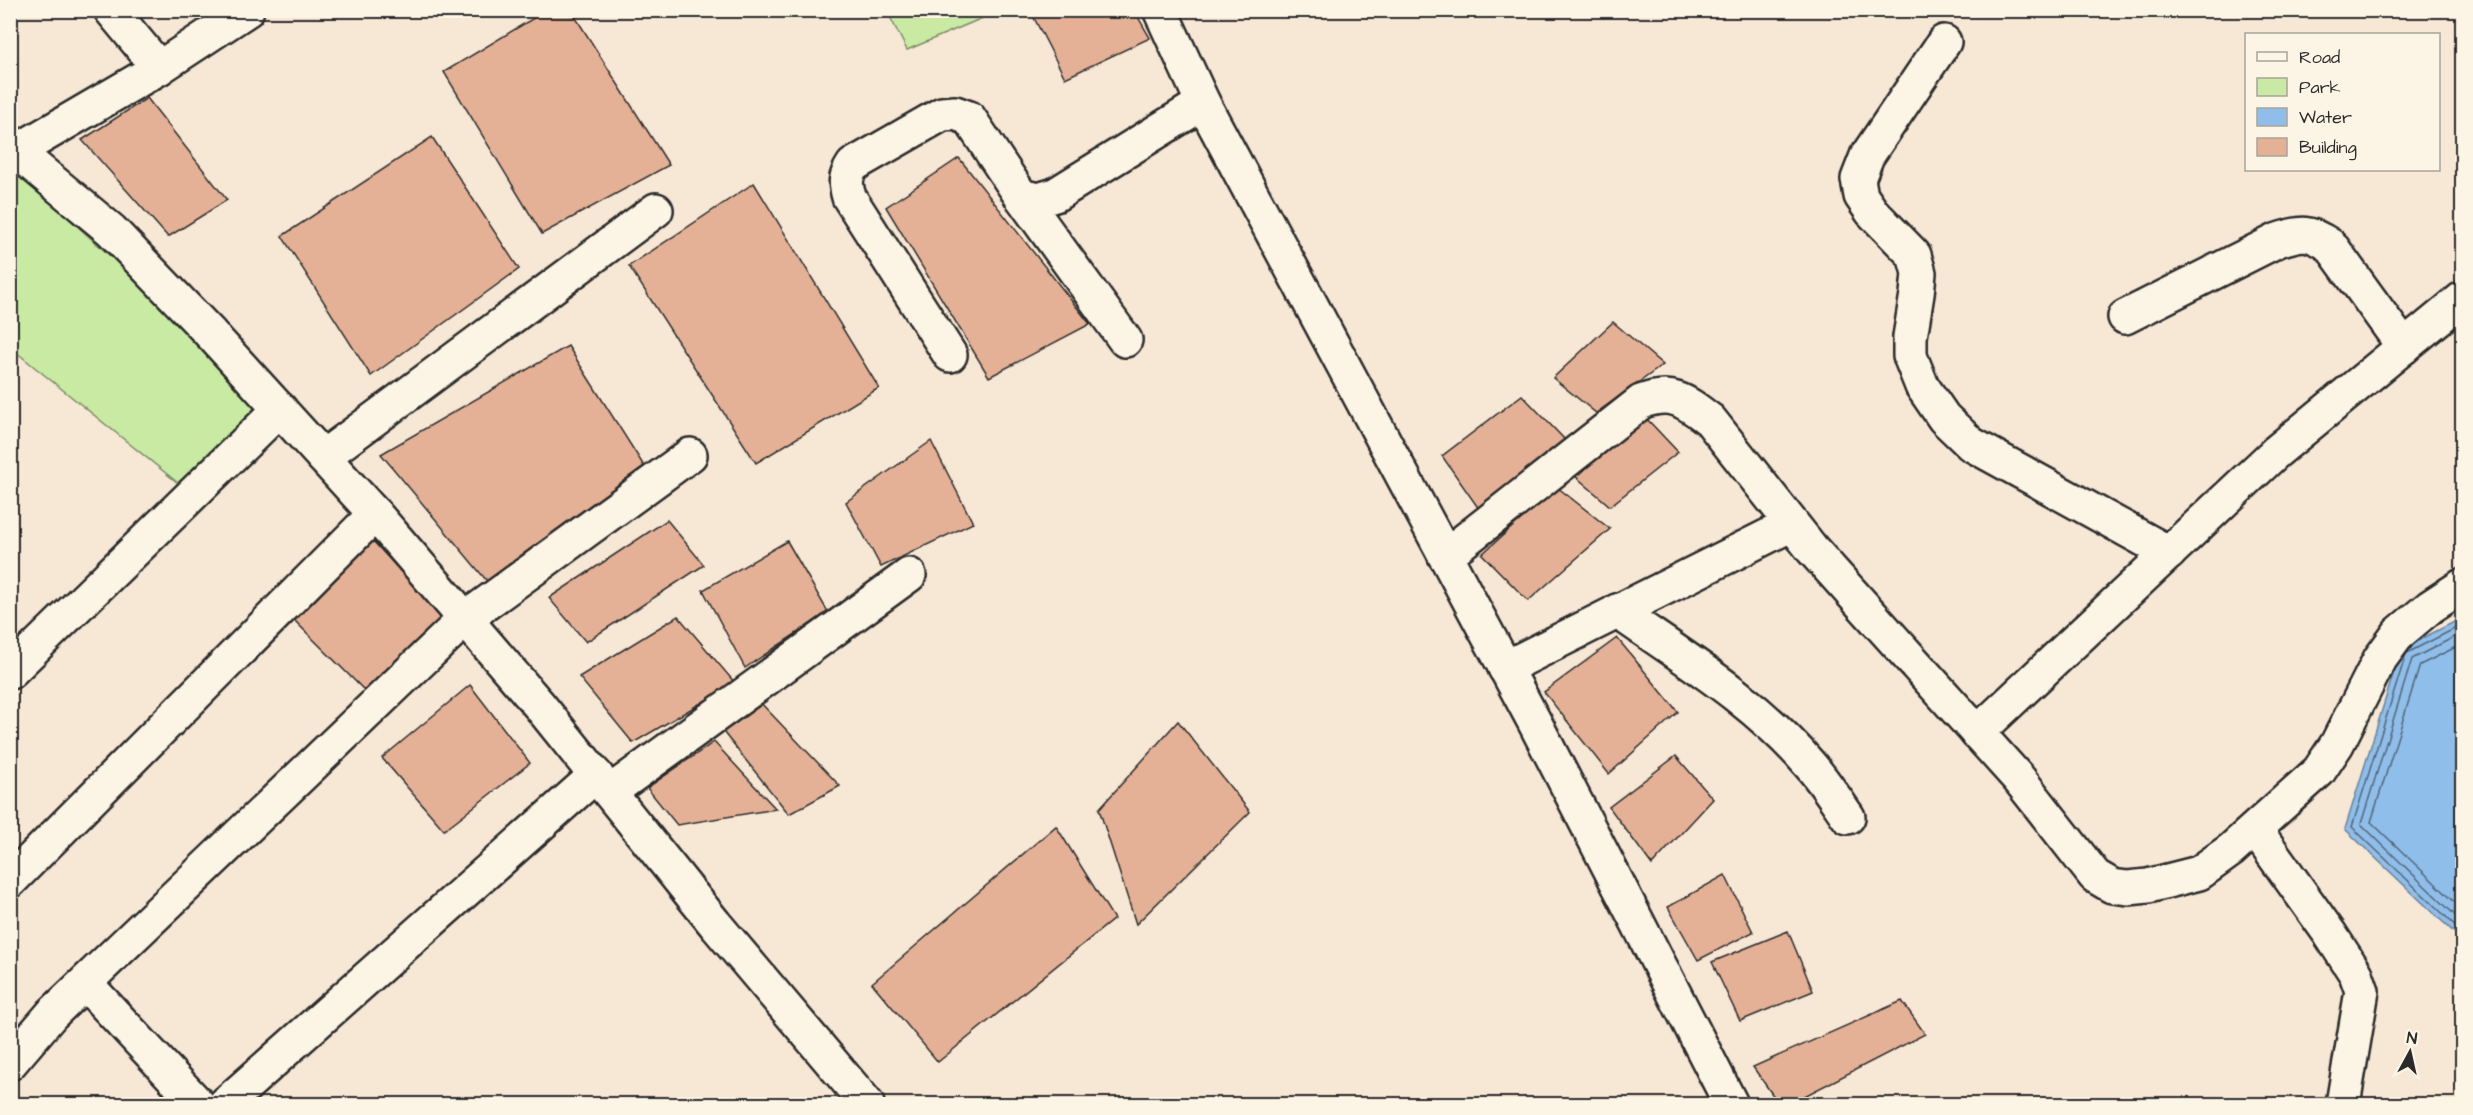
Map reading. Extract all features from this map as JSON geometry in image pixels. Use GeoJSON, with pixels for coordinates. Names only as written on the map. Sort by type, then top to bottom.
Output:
{"type":"FeatureCollection","features":[{"type":"Feature","properties":{"kind":"street"},"geometry":{"type":"LineString","coordinates":[[111,10],[159,68]]}},
{"type":"Feature","properties":{"kind":"street"},"geometry":{"type":"LineString","coordinates":[[247,10],[159,68],[14,149],[111,230],[280,409],[375,514],[466,618],[715,924],[867,1104]]}},
{"type":"Feature","properties":{"kind":"street"},"geometry":{"type":"LineString","coordinates":[[1160,10],[1203,103],[1505,668],[1731,1104]]}},
{"type":"Feature","properties":{"kind":"street"},"geometry":{"type":"LineString","coordinates":[[1944,42],[1867,156],[1858,179],[1861,196],[1872,212],[1914,255],[1918,273],[1910,337],[1910,356],[1922,386],[1944,418],[1971,444],[2169,553]]}},
{"type":"Feature","properties":{"kind":"street"},"geometry":{"type":"LineString","coordinates":[[1021,196],[1038,201],[1055,195],[1203,103]]}},
{"type":"Feature","properties":{"kind":"street"},"geometry":{"type":"LineString","coordinates":[[950,356],[849,197],[845,184],[846,174],[853,165],[942,114],[955,112],[969,118],[974,124],[1021,196],[1125,340]]}},
{"type":"Feature","properties":{"kind":"street"},"geometry":{"type":"LineString","coordinates":[[323,457],[656,210]]}},
{"type":"Feature","properties":{"kind":"street"},"geometry":{"type":"LineString","coordinates":[[2126,317],[2278,240],[2300,233],[2314,235],[2331,246],[2404,347]]}},
{"type":"Feature","properties":{"kind":"street"},"geometry":{"type":"LineString","coordinates":[[1977,733],[2276,452],[2463,299]]}},
{"type":"Feature","properties":{"kind":"street"},"geometry":{"type":"LineString","coordinates":[[1445,556],[1641,402],[1658,396],[1674,398],[1690,405],[1710,420],[1792,524],[2019,779],[2095,876],[2112,886],[2128,888],[2148,886],[2199,873],[2255,829],[2319,771],[2337,744],[2380,659],[2399,633],[2430,607],[2463,586]]}},
{"type":"Feature","properties":{"kind":"street"},"geometry":{"type":"LineString","coordinates":[[10,672],[280,409]]}},
{"type":"Feature","properties":{"kind":"street"},"geometry":{"type":"LineString","coordinates":[[10,1063],[52,1014],[466,618],[690,455]]}},
{"type":"Feature","properties":{"kind":"street"},"geometry":{"type":"LineString","coordinates":[[10,881],[375,514]]}},
{"type":"Feature","properties":{"kind":"street"},"geometry":{"type":"LineString","coordinates":[[1505,668],[1792,524]]}},
{"type":"Feature","properties":{"kind":"street"},"geometry":{"type":"LineString","coordinates":[[225,1104],[603,784],[909,575]]}},
{"type":"Feature","properties":{"kind":"street"},"geometry":{"type":"LineString","coordinates":[[1617,611],[1714,679],[1770,723],[1810,765],[1848,817]]}},
{"type":"Feature","properties":{"kind":"street"},"geometry":{"type":"LineString","coordinates":[[2255,829],[2330,934],[2356,974],[2362,991],[2343,1104]]}},
{"type":"Feature","properties":{"kind":"street"},"geometry":{"type":"LineString","coordinates":[[85,983],[198,1104]]}},
{"type":"Feature","properties":{"kind":"green space"},"geometry":{"type":"Polygon","coordinates":[[[887,11],[999,11],[907,50],[887,11]]]}},
{"type":"Feature","properties":{"kind":"green space"},"geometry":{"type":"Polygon","coordinates":[[[10,165],[163,304],[265,412],[183,487],[11,348],[10,165]]]}},
{"type":"Feature","properties":{"kind":"water"},"geometry":{"type":"Polygon","coordinates":[[[2462,618],[2462,940],[2345,829],[2401,649],[2462,618]]]}},
{"type":"Feature","properties":{"kind":"building"},"geometry":{"type":"Polygon","coordinates":[[[547,10],[571,10],[669,165],[542,234],[444,72],[547,10]]]}},
{"type":"Feature","properties":{"kind":"building"},"geometry":{"type":"Polygon","coordinates":[[[1038,10],[1134,10],[1150,38],[1065,78],[1032,14],[1038,10]]]}},
{"type":"Feature","properties":{"kind":"building"},"geometry":{"type":"Polygon","coordinates":[[[147,98],[227,200],[168,237],[82,140],[147,98]]]}},
{"type":"Feature","properties":{"kind":"building"},"geometry":{"type":"Polygon","coordinates":[[[432,137],[519,269],[371,376],[282,236],[432,137]]]}},
{"type":"Feature","properties":{"kind":"building"},"geometry":{"type":"Polygon","coordinates":[[[959,158],[1090,324],[989,377],[886,207],[959,158]]]}},
{"type":"Feature","properties":{"kind":"building"},"geometry":{"type":"Polygon","coordinates":[[[754,183],[879,388],[756,463],[629,266],[754,183]]]}},
{"type":"Feature","properties":{"kind":"building"},"geometry":{"type":"Polygon","coordinates":[[[1613,322],[1663,365],[1596,413],[1553,378],[1613,322]]]}},
{"type":"Feature","properties":{"kind":"building"},"geometry":{"type":"Polygon","coordinates":[[[568,346],[644,466],[487,581],[381,454],[568,346]]]}},
{"type":"Feature","properties":{"kind":"building"},"geometry":{"type":"Polygon","coordinates":[[[1522,395],[1566,441],[1479,509],[1442,456],[1522,395]]]}},
{"type":"Feature","properties":{"kind":"building"},"geometry":{"type":"Polygon","coordinates":[[[1645,417],[1678,452],[1610,506],[1574,475],[1645,417]]]}},
{"type":"Feature","properties":{"kind":"building"},"geometry":{"type":"Polygon","coordinates":[[[931,441],[973,523],[881,567],[846,502],[931,441]]]}},
{"type":"Feature","properties":{"kind":"building"},"geometry":{"type":"Polygon","coordinates":[[[1557,487],[1610,529],[1528,601],[1482,554],[1557,487]]]}},
{"type":"Feature","properties":{"kind":"building"},"geometry":{"type":"Polygon","coordinates":[[[667,520],[704,565],[586,642],[549,598],[667,520]]]}},
{"type":"Feature","properties":{"kind":"building"},"geometry":{"type":"Polygon","coordinates":[[[372,540],[446,621],[365,691],[290,616],[372,540]]]}},
{"type":"Feature","properties":{"kind":"building"},"geometry":{"type":"Polygon","coordinates":[[[787,541],[828,612],[745,668],[703,590],[787,541]]]}},
{"type":"Feature","properties":{"kind":"building"},"geometry":{"type":"Polygon","coordinates":[[[678,616],[735,683],[633,743],[579,677],[678,616]]]}},
{"type":"Feature","properties":{"kind":"building"},"geometry":{"type":"Polygon","coordinates":[[[1617,638],[1678,712],[1609,774],[1544,692],[1617,638]]]}},
{"type":"Feature","properties":{"kind":"building"},"geometry":{"type":"Polygon","coordinates":[[[470,685],[530,763],[444,830],[382,758],[470,685]]]}},
{"type":"Feature","properties":{"kind":"building"},"geometry":{"type":"Polygon","coordinates":[[[757,699],[840,786],[789,814],[720,728],[757,699]]]}},
{"type":"Feature","properties":{"kind":"building"},"geometry":{"type":"Polygon","coordinates":[[[1178,721],[1250,812],[1136,924],[1099,809],[1178,721]]]}},
{"type":"Feature","properties":{"kind":"building"},"geometry":{"type":"Polygon","coordinates":[[[714,742],[776,809],[677,825],[647,788],[714,742]]]}},
{"type":"Feature","properties":{"kind":"building"},"geometry":{"type":"Polygon","coordinates":[[[1676,756],[1713,799],[1652,865],[1609,807],[1676,756]]]}},
{"type":"Feature","properties":{"kind":"building"},"geometry":{"type":"Polygon","coordinates":[[[1056,826],[1114,919],[938,1062],[872,983],[1056,826]]]}},
{"type":"Feature","properties":{"kind":"building"},"geometry":{"type":"Polygon","coordinates":[[[1725,875],[1753,932],[1698,960],[1668,907],[1725,875]]]}},
{"type":"Feature","properties":{"kind":"building"},"geometry":{"type":"Polygon","coordinates":[[[1788,931],[1813,991],[1740,1021],[1712,962],[1788,931]]]}},
{"type":"Feature","properties":{"kind":"building"},"geometry":{"type":"Polygon","coordinates":[[[1902,1001],[1925,1034],[1789,1104],[1779,1104],[1753,1067],[1902,1001]]]}}]}
